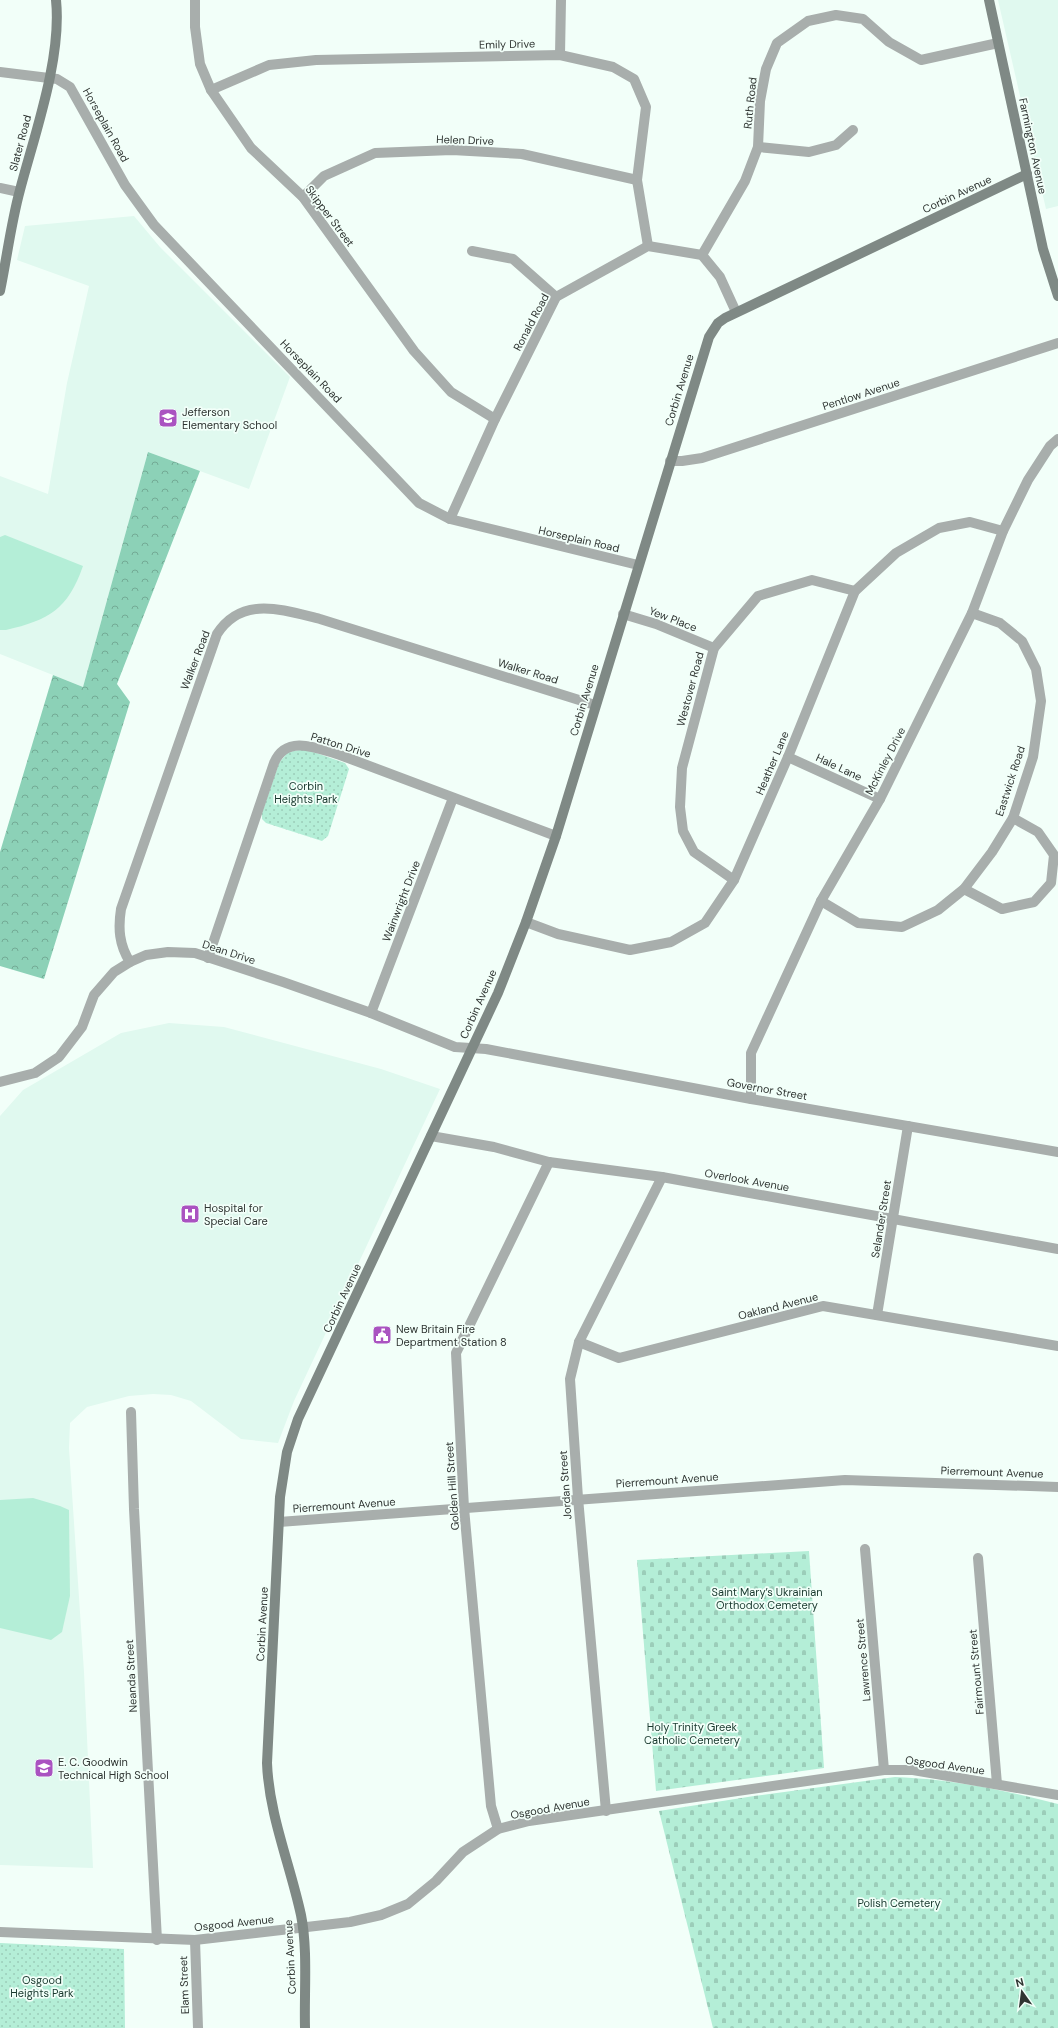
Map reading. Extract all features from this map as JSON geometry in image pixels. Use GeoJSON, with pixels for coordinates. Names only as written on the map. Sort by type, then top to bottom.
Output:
{"type":"FeatureCollection","features":[{"type":"Feature","properties":{"kind":"main road","name":"Slater Road"},"geometry":{"type":"LineString","coordinates":[[0,291],[19,192],[48,78],[57,32],[56,0]]}},
{"type":"Feature","properties":{"kind":"main road","name":"Farmington Avenue"},"geometry":{"type":"LineString","coordinates":[[990,0],[1043,249],[1058,296]]}},
{"type":"Feature","properties":{"kind":"main road","name":"Corbin Avenue"},"geometry":{"type":"LineString","coordinates":[[305,2028],[302,1928],[299,1908],[271,1801],[267,1776],[267,1749],[279,1522],[284,1468],[296,1424],[498,993],[526,922],[556,836],[709,336],[718,323],[736,312],[1027,174]]}},
{"type":"Feature","properties":{"kind":"street","name":"Skipper Street"},"geometry":{"type":"LineString","coordinates":[[195,0],[195,27],[200,64],[211,90],[251,148],[303,197],[414,351],[451,392],[495,419]]}},
{"type":"Feature","properties":{"kind":"street"},"geometry":{"type":"LineString","coordinates":[[560,55],[561,0]]}},
{"type":"Feature","properties":{"kind":"street","name":"Ruth Road"},"geometry":{"type":"LineString","coordinates":[[702,255],[745,181],[758,147],[760,101],[766,69],[777,43],[808,21],[836,15],[863,19],[889,42],[921,60],[998,43]]}},
{"type":"Feature","properties":{"kind":"street","name":"Emily Drive"},"geometry":{"type":"LineString","coordinates":[[211,90],[269,65],[316,60],[560,55],[613,67],[634,79],[646,107],[637,180],[648,246]]}},
{"type":"Feature","properties":{"kind":"street","name":"Horseplain Road"},"geometry":{"type":"LineString","coordinates":[[0,72],[48,78],[62,81],[70,87],[125,185],[154,225],[419,502],[450,519],[638,565]]}},
{"type":"Feature","properties":{"kind":"street"},"geometry":{"type":"LineString","coordinates":[[758,147],[809,152],[836,145],[853,130]]}},
{"type":"Feature","properties":{"kind":"street","name":"Helen Drive"},"geometry":{"type":"LineString","coordinates":[[303,197],[324,176],[375,153],[452,150],[522,154],[637,180]]}},
{"type":"Feature","properties":{"kind":"street"},"geometry":{"type":"LineString","coordinates":[[0,188],[19,192]]}},
{"type":"Feature","properties":{"kind":"street"},"geometry":{"type":"LineString","coordinates":[[648,246],[702,255],[720,277],[736,312]]}},
{"type":"Feature","properties":{"kind":"street","name":"Ronald Road"},"geometry":{"type":"LineString","coordinates":[[450,519],[495,419],[556,297],[648,246]]}},
{"type":"Feature","properties":{"kind":"street"},"geometry":{"type":"LineString","coordinates":[[472,251],[513,259],[556,297]]}},
{"type":"Feature","properties":{"kind":"street","name":"Pentlow Avenue"},"geometry":{"type":"LineString","coordinates":[[670,461],[702,458],[1058,343]]}},
{"type":"Feature","properties":{"kind":"street","name":"McKinley Drive"},"geometry":{"type":"LineString","coordinates":[[750,1099],[751,1053],[821,901],[880,799],[972,613],[1003,531],[1028,480],[1050,446],[1058,438]]}},
{"type":"Feature","properties":{"kind":"street","name":"Heather Lane"},"geometry":{"type":"LineString","coordinates":[[526,922],[558,934],[630,950],[671,942],[705,923],[734,880],[788,757],[855,591],[896,553],[938,528],[970,522],[1003,531]]}},
{"type":"Feature","properties":{"kind":"street","name":"Westover Road"},"geometry":{"type":"LineString","coordinates":[[734,880],[694,852],[683,831],[680,807],[682,768],[714,648],[758,596],[812,580],[855,591]]}},
{"type":"Feature","properties":{"kind":"street","name":"Walker Road"},"geometry":{"type":"LineString","coordinates":[[130,962],[124,951],[119,932],[121,909],[124,899],[216,634],[221,627],[238,615],[246,611],[265,608],[284,610],[320,619],[595,705]]}},
{"type":"Feature","properties":{"kind":"street","name":"Eastwick Road"},"geometry":{"type":"LineString","coordinates":[[821,901],[858,923],[902,927],[938,910],[964,889],[992,852],[1013,818],[1034,750],[1041,701],[1036,669],[1022,641],[1000,623],[972,613]]}},
{"type":"Feature","properties":{"kind":"street","name":"Yew Place"},"geometry":{"type":"LineString","coordinates":[[623,614],[656,624],[714,648]]}},
{"type":"Feature","properties":{"kind":"street","name":"Patton Drive"},"geometry":{"type":"LineString","coordinates":[[208,958],[277,754],[288,746],[320,749],[387,772],[556,836]]}},
{"type":"Feature","properties":{"kind":"street","name":"Hale Lane"},"geometry":{"type":"LineString","coordinates":[[788,757],[880,799]]}},
{"type":"Feature","properties":{"kind":"street","name":"Wainwright Drive"},"geometry":{"type":"LineString","coordinates":[[371,1013],[453,798]]}},
{"type":"Feature","properties":{"kind":"street"},"geometry":{"type":"LineString","coordinates":[[964,889],[1002,909],[1034,902],[1051,883],[1054,855],[1038,832],[1013,818]]}},
{"type":"Feature","properties":{"kind":"street","name":"Dean Drive"},"geometry":{"type":"LineString","coordinates":[[0,1082],[35,1073],[59,1057],[82,1027],[94,995],[114,972],[130,962],[146,955],[168,952],[195,953],[371,1013],[455,1047],[472,1049]]}},
{"type":"Feature","properties":{"kind":"street","name":"Governor Street"},"geometry":{"type":"LineString","coordinates":[[472,1049],[486,1050],[750,1099],[1058,1152]]}},
{"type":"Feature","properties":{"kind":"street","name":"Selander Street"},"geometry":{"type":"LineString","coordinates":[[877,1315],[908,1126]]}},
{"type":"Feature","properties":{"kind":"street","name":"Overlook Avenue"},"geometry":{"type":"LineString","coordinates":[[431,1136],[494,1147],[549,1162],[662,1177],[1058,1249]]}},
{"type":"Feature","properties":{"kind":"street","name":"Golden Hill Street"},"geometry":{"type":"LineString","coordinates":[[498,1829],[491,1806],[464,1508],[456,1353],[549,1162]]}},
{"type":"Feature","properties":{"kind":"street","name":"Jordan Street"},"geometry":{"type":"LineString","coordinates":[[606,1810],[578,1498],[570,1379],[579,1342],[662,1177]]}},
{"type":"Feature","properties":{"kind":"street","name":"Oakland Avenue"},"geometry":{"type":"LineString","coordinates":[[579,1342],[619,1358],[823,1306],[1058,1346]]}},
{"type":"Feature","properties":{"kind":"street","name":"Neanda Street"},"geometry":{"type":"LineString","coordinates":[[131,1412],[134,1509],[157,1940]]}},
{"type":"Feature","properties":{"kind":"street","name":"Pierremount Avenue"},"geometry":{"type":"LineString","coordinates":[[279,1522],[578,1498],[845,1480],[1058,1487]]}},
{"type":"Feature","properties":{"kind":"street","name":"Lawrence Street"},"geometry":{"type":"LineString","coordinates":[[866,1549],[884,1770]]}},
{"type":"Feature","properties":{"kind":"street","name":"Fairmount Street"},"geometry":{"type":"LineString","coordinates":[[978,1558],[997,1784]]}},
{"type":"Feature","properties":{"kind":"street","name":"Osgood Avenue"},"geometry":{"type":"LineString","coordinates":[[0,1932],[157,1940],[194,1940],[350,1922],[381,1915],[408,1904],[436,1881],[463,1852],[498,1829],[529,1821],[884,1770],[913,1770],[1058,1795]]}},
{"type":"Feature","properties":{"kind":"street","name":"Elam Street"},"geometry":{"type":"LineString","coordinates":[[194,1940],[198,2028]]}},
{"type":"Feature","properties":{"kind":"shaded area"},"geometry":{"type":"Polygon","coordinates":[[[998,0],[1058,0],[1058,206],[1046,209],[998,0]]]}},
{"type":"Feature","properties":{"kind":"shaded area","name":"Jefferson Elementary School"},"geometry":{"type":"Polygon","coordinates":[[[134,216],[160,247],[290,377],[249,489],[148,452],[83,687],[0,654],[0,476],[48,494],[67,383],[89,286],[17,260],[25,226],[134,216]]]}},
{"type":"Feature","properties":{"kind":"shaded area","name":"Hospital for Special Care"},"geometry":{"type":"Polygon","coordinates":[[[169,1023],[224,1027],[381,1069],[440,1089],[294,1401],[278,1443],[241,1439],[191,1401],[171,1395],[153,1394],[129,1396],[87,1407],[70,1423],[69,1448],[84,1672],[93,1868],[0,1865],[0,1116],[23,1090],[121,1033],[169,1023]]]}},
{"type":"Feature","properties":{"kind":"green space"},"geometry":{"type":"Polygon","coordinates":[[[148,452],[200,471],[117,684],[130,702],[44,979],[0,966],[0,852],[53,675],[83,687],[148,452]]]}},
{"type":"Feature","properties":{"kind":"green space"},"geometry":{"type":"Polygon","coordinates":[[[5,535],[83,566],[71,593],[55,610],[34,622],[6,630],[0,630],[0,537],[5,535]]]}},
{"type":"Feature","properties":{"kind":"green space","name":"Corbin Heights Park"},"geometry":{"type":"Polygon","coordinates":[[[305,749],[345,763],[349,769],[328,836],[322,841],[266,823],[262,819],[262,813],[279,763],[288,752],[305,749]]]}},
{"type":"Feature","properties":{"kind":"green space"},"geometry":{"type":"Polygon","coordinates":[[[33,1498],[69,1510],[70,1596],[62,1632],[51,1640],[0,1628],[0,1500],[33,1498]]]}},
{"type":"Feature","properties":{"kind":"green space"},"geometry":{"type":"Polygon","coordinates":[[[809,1551],[824,1768],[656,1791],[637,1560],[809,1551]]]}},
{"type":"Feature","properties":{"kind":"green space","name":"Polish Cemetery"},"geometry":{"type":"Polygon","coordinates":[[[895,1777],[936,1780],[977,1786],[1058,1804],[1058,2028],[713,2028],[659,1811],[754,1796],[895,1777]]]}},
{"type":"Feature","properties":{"kind":"green space","name":"Osgood Heights Park"},"geometry":{"type":"Polygon","coordinates":[[[0,1943],[124,1949],[125,2028],[0,2028],[0,1943]]]}},
{"type":"Feature","properties":{"kind":"place","name":"Jefferson Elementary School"},"geometry":{"type":"Point","coordinates":[168,418]}},
{"type":"Feature","properties":{"kind":"place","name":"Hospital for Special Care"},"geometry":{"type":"Point","coordinates":[190,1214]}},
{"type":"Feature","properties":{"kind":"place","name":"New Britain Fire Department Station 8"},"geometry":{"type":"Point","coordinates":[382,1335]}},
{"type":"Feature","properties":{"kind":"place","name":"E. C. Goodwin Technical High School"},"geometry":{"type":"Point","coordinates":[44,1768]}},
{"type":"Feature","properties":{"kind":"park label","name":"Saint Mary’s Ukrainian Orthodox Cemetery"},"geometry":{"type":"Point","coordinates":[767,1598]}},
{"type":"Feature","properties":{"kind":"park label","name":"Holy Trinity Greek Catholic Cemetery"},"geometry":{"type":"Point","coordinates":[692,1733]}}]}
